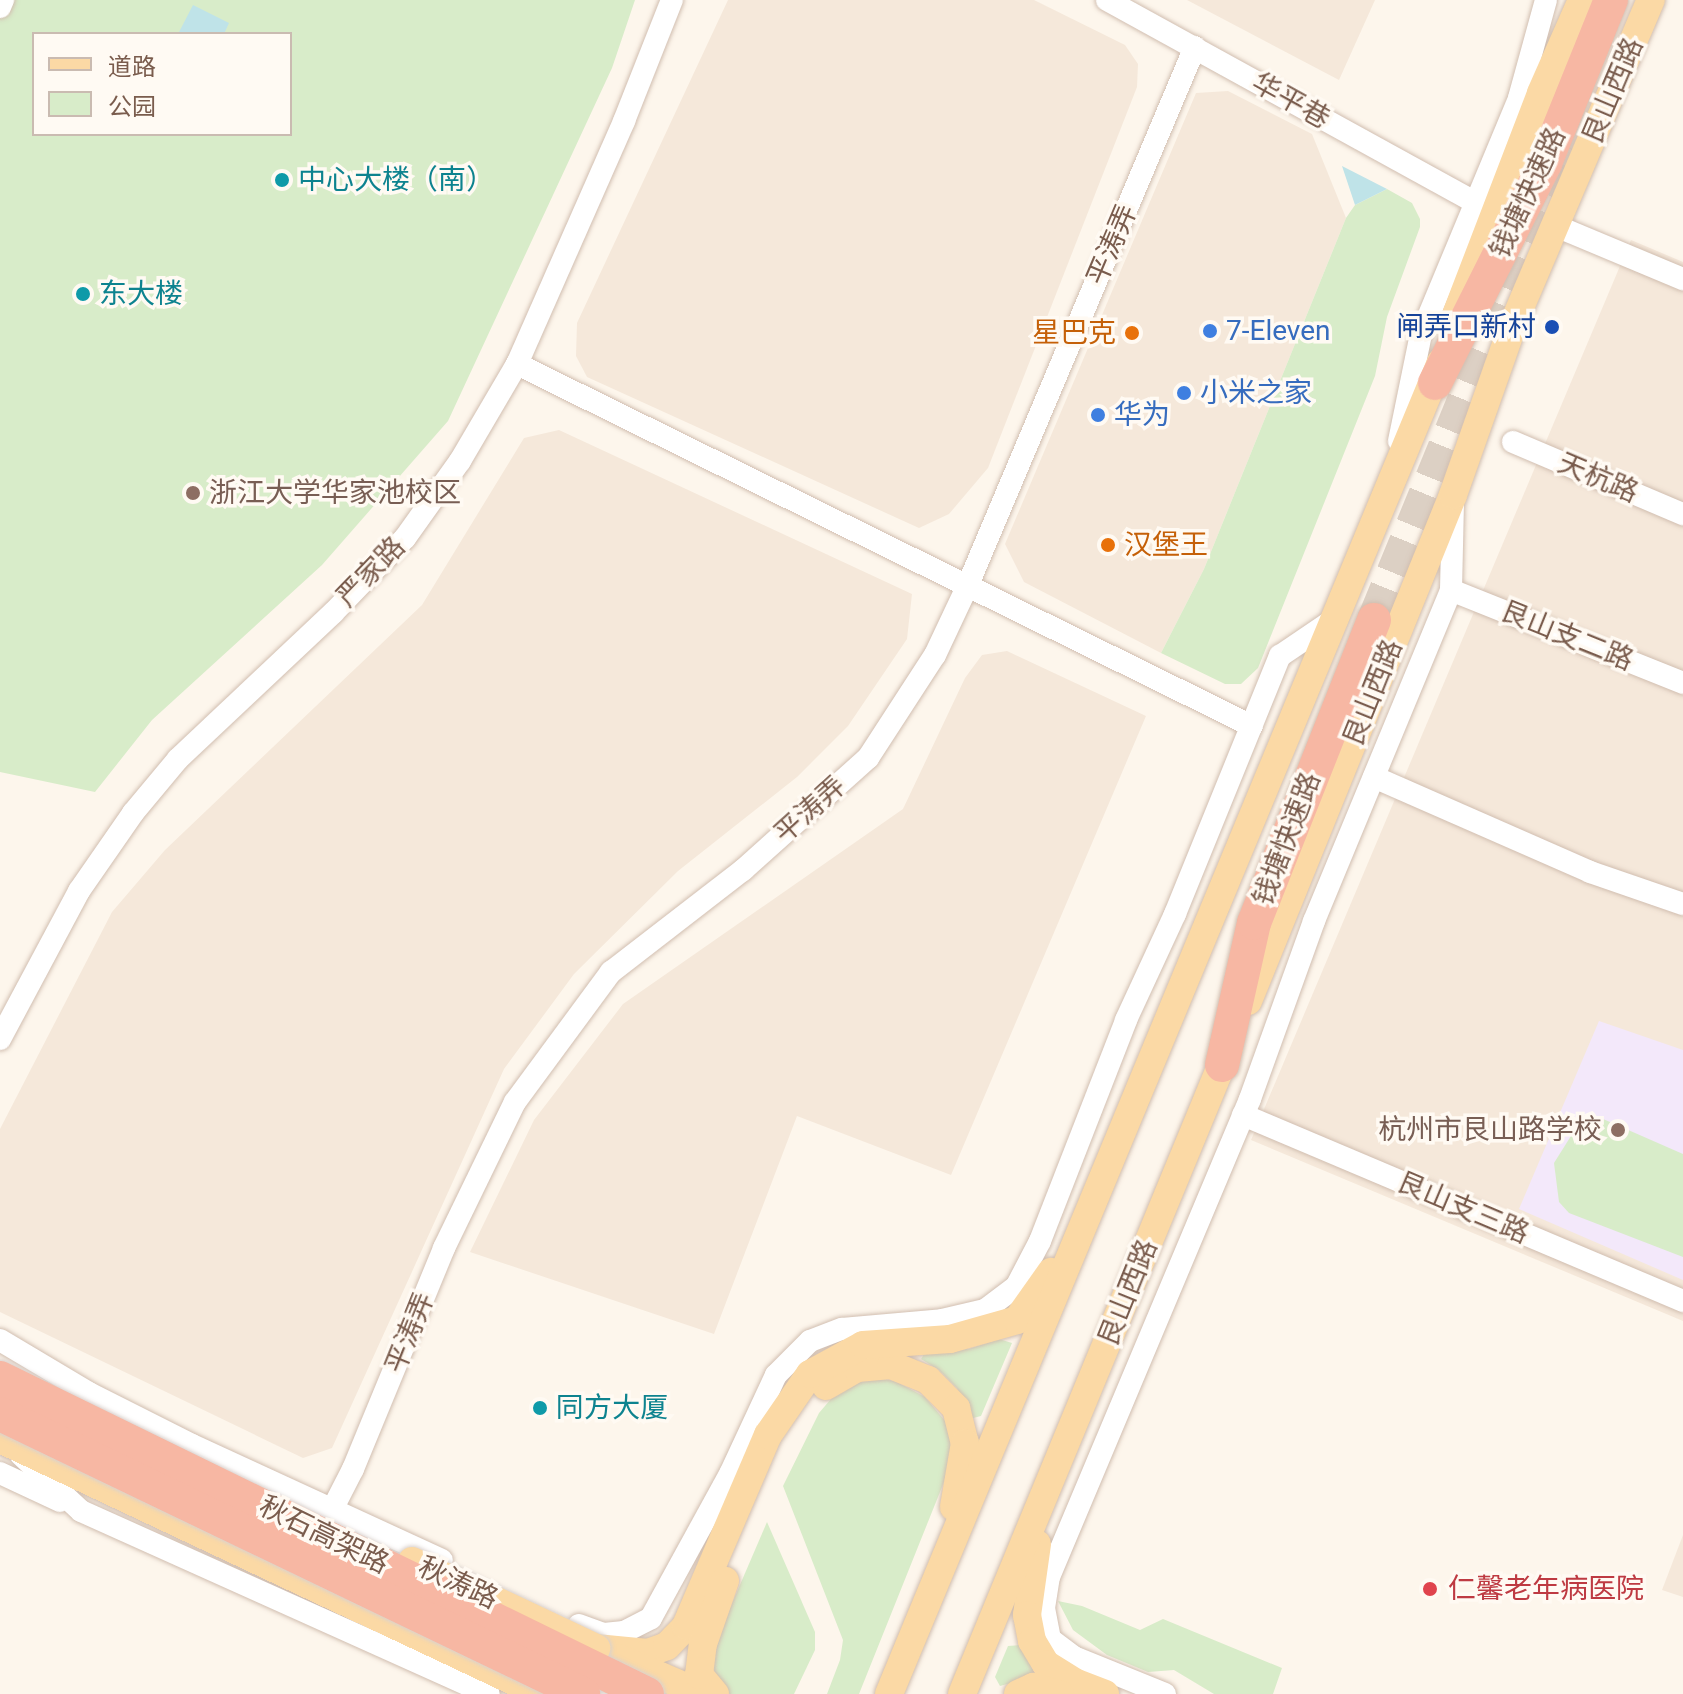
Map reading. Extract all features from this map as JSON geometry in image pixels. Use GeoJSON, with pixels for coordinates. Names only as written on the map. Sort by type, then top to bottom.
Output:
{"type":"FeatureCollection","features":[{"type":"Feature","properties":{"kind":"highway","name":"钱塘快速路"},"geometry":{"type":"LineString","coordinates":[[1435,383],[1545,163],[1611,0]]}},
{"type":"Feature","properties":{"kind":"highway","name":"钱塘快速路"},"geometry":{"type":"LineString","coordinates":[[1222,1065],[1254,923],[1374,620]]}},
{"type":"Feature","properties":{"kind":"highway","name":"秋石高架路"},"geometry":{"type":"LineString","coordinates":[[0,1378],[647,1694]]}},
{"type":"Feature","properties":{"kind":"highway","name":"秋石高架路"},"geometry":{"type":"LineString","coordinates":[[3,1432],[564,1693]]}},
{"type":"Feature","properties":{"kind":"main road"},"geometry":{"type":"LineString","coordinates":[[1541,93],[1565,0]]}},
{"type":"Feature","properties":{"kind":"main road"},"geometry":{"type":"LineString","coordinates":[[889,1694],[1390,483],[1435,383],[1462,293],[1541,93],[1582,0]]}},
{"type":"Feature","properties":{"kind":"main road","name":"艮山西路"},"geometry":{"type":"LineString","coordinates":[[962,1694],[1453,495],[1514,322],[1651,0]]}},
{"type":"Feature","properties":{"kind":"main road"},"geometry":{"type":"LineString","coordinates":[[596,1648],[648,1653],[667,1646],[686,1626],[768,1435],[810,1374],[863,1345],[950,1339],[1017,1320],[1078,1236]]}},
{"type":"Feature","properties":{"kind":"main road","name":"秋涛路"},"geometry":{"type":"LineString","coordinates":[[0,1361],[134,1432],[596,1648],[702,1694]]}},
{"type":"Feature","properties":{"kind":"main road"},"geometry":{"type":"LineString","coordinates":[[715,1694],[699,1675],[715,1604],[784,1442],[807,1407],[831,1381],[857,1368],[891,1365],[928,1380],[956,1408],[965,1443],[947,1556]]}},
{"type":"Feature","properties":{"kind":"main road"},"geometry":{"type":"LineString","coordinates":[[1053,1476],[1029,1588],[1027,1615],[1032,1641],[1046,1664],[1077,1683],[1105,1694]]}},
{"type":"Feature","properties":{"kind":"main road"},"geometry":{"type":"LineString","coordinates":[[1018,1694],[1033,1687],[1060,1694]]}},
{"type":"Feature","properties":{"kind":"street"},"geometry":{"type":"LineString","coordinates":[[0,7],[3,0]]}},
{"type":"Feature","properties":{"kind":"street","name":"严家路"},"geometry":{"type":"LineString","coordinates":[[0,1039],[79,891],[133,813],[178,759],[333,613],[405,538],[460,461],[517,364],[624,121],[672,0]]}},
{"type":"Feature","properties":{"kind":"street","name":"华平巷"},"geometry":{"type":"LineString","coordinates":[[1107,0],[1475,202]]}},
{"type":"Feature","properties":{"kind":"street"},"geometry":{"type":"LineString","coordinates":[[1390,483],[1421,334],[1519,98],[1546,0]]}},
{"type":"Feature","properties":{"kind":"street","name":"平涛弄"},"geometry":{"type":"LineString","coordinates":[[333,1508],[353,1469],[444,1248],[515,1102],[611,972],[743,870],[868,758],[935,655],[967,587],[1195,47]]}},
{"type":"Feature","properties":{"kind":"street"},"geometry":{"type":"LineString","coordinates":[[1556,226],[1683,279]]}},
{"type":"Feature","properties":{"kind":"street"},"geometry":{"type":"LineString","coordinates":[[517,364],[1252,726]]}},
{"type":"Feature","properties":{"kind":"street","name":"天杭路"},"geometry":{"type":"LineString","coordinates":[[1513,442],[1683,514]]}},
{"type":"Feature","properties":{"kind":"street"},"geometry":{"type":"LineString","coordinates":[[1165,1694],[1074,1657],[1050,1639],[1044,1608],[1049,1577],[1243,1115],[1314,921],[1451,590],[1453,495]]}},
{"type":"Feature","properties":{"kind":"street","name":"艮山支二路"},"geometry":{"type":"LineString","coordinates":[[1451,590],[1683,683]]}},
{"type":"Feature","properties":{"kind":"street"},"geometry":{"type":"LineString","coordinates":[[0,1340],[115,1406],[579,1625],[604,1634],[624,1632],[651,1618],[730,1474],[776,1375],[810,1341],[842,1329],[942,1320],[985,1310],[1016,1287],[1040,1241],[1126,1020],[1175,914],[1280,656],[1333,620]]}},
{"type":"Feature","properties":{"kind":"street"},"geometry":{"type":"LineString","coordinates":[[1374,777],[1576,867],[1683,904]]}},
{"type":"Feature","properties":{"kind":"street","name":"艮山支三路"},"geometry":{"type":"LineString","coordinates":[[1243,1115],[1683,1301]]}},
{"type":"Feature","properties":{"kind":"street"},"geometry":{"type":"LineString","coordinates":[[3,1432],[81,1511]]}},
{"type":"Feature","properties":{"kind":"street"},"geometry":{"type":"LineString","coordinates":[[0,1473],[489,1694]]}},
{"type":"Feature","properties":{"kind":"street"},"geometry":{"type":"LineString","coordinates":[[564,1693],[579,1625]]}},
{"type":"Feature","properties":{"kind":"shaded area"},"geometry":{"type":"Polygon","coordinates":[[[728,0],[1034,0],[1125,45],[1138,64],[1137,87],[988,468],[949,514],[919,528],[587,377],[576,356],[577,323],[728,0]]]}},
{"type":"Feature","properties":{"kind":"shaded area"},"geometry":{"type":"Polygon","coordinates":[[[1187,0],[1375,0],[1339,80],[1187,0]]]}},
{"type":"Feature","properties":{"kind":"shaded area"},"geometry":{"type":"Polygon","coordinates":[[[1228,91],[1312,134],[1346,218],[1204,569],[1161,653],[1024,582],[1005,544],[1196,93],[1228,91]]]}},
{"type":"Feature","properties":{"kind":"shaded area"},"geometry":{"type":"Polygon","coordinates":[[[1631,240],[1683,262],[1683,1321],[1251,1140],[1631,240]]]}},
{"type":"Feature","properties":{"kind":"shaded area"},"geometry":{"type":"Polygon","coordinates":[[[559,430],[912,594],[907,639],[848,726],[797,777],[678,871],[574,974],[504,1069],[332,1448],[303,1458],[0,1312],[0,1129],[112,912],[165,850],[422,605],[524,438],[559,430]]]}},
{"type":"Feature","properties":{"kind":"shaded area"},"geometry":{"type":"Polygon","coordinates":[[[1007,651],[1146,716],[951,1175],[797,1116],[714,1334],[470,1252],[534,1120],[623,1004],[903,809],[965,678],[982,655],[1007,651]]]}},
{"type":"Feature","properties":{"kind":"shaded area","name":"杭州市艮山路学校"},"geometry":{"type":"Polygon","coordinates":[[[1599,1021],[1683,1050],[1683,1280],[1519,1209],[1599,1021]]]}},
{"type":"Feature","properties":{"kind":"shaded area"},"geometry":{"type":"Polygon","coordinates":[[[1683,1535],[1683,1597],[1662,1590],[1683,1535]]]}},
{"type":"Feature","properties":{"kind":"green space","name":"浙江大学华家池校区"},"geometry":{"type":"Polygon","coordinates":[[[0,0],[635,0],[612,68],[448,421],[322,565],[152,720],[95,792],[0,772],[0,0]]]}},
{"type":"Feature","properties":{"kind":"green space"},"geometry":{"type":"Polygon","coordinates":[[[1387,189],[1412,203],[1420,219],[1420,227],[1387,317],[1375,376],[1258,668],[1241,684],[1225,684],[1161,653],[1204,569],[1346,218],[1355,205],[1387,189]]]}},
{"type":"Feature","properties":{"kind":"green space"},"geometry":{"type":"Polygon","coordinates":[[[1594,1115],[1683,1154],[1683,1257],[1569,1213],[1559,1202],[1554,1163],[1581,1120],[1594,1115]]]}},
{"type":"Feature","properties":{"kind":"green space"},"geometry":{"type":"Polygon","coordinates":[[[999,1339],[1012,1343],[981,1416],[969,1419],[957,1388],[939,1370],[921,1359],[926,1351],[969,1349],[999,1339]]]}},
{"type":"Feature","properties":{"kind":"green space"},"geometry":{"type":"Polygon","coordinates":[[[875,1378],[895,1381],[925,1397],[946,1422],[953,1452],[944,1482],[859,1694],[827,1694],[840,1660],[843,1640],[783,1486],[819,1413],[836,1393],[854,1381],[875,1378]]]}},
{"type":"Feature","properties":{"kind":"green space"},"geometry":{"type":"Polygon","coordinates":[[[767,1522],[815,1632],[815,1650],[794,1694],[730,1694],[723,1691],[716,1680],[713,1662],[718,1636],[767,1522]]]}},
{"type":"Feature","properties":{"kind":"green space"},"geometry":{"type":"Polygon","coordinates":[[[1058,1601],[1082,1606],[1140,1630],[1163,1619],[1282,1668],[1273,1694],[1214,1694],[1174,1670],[1148,1672],[1107,1655],[1073,1630],[1058,1601]]]}},
{"type":"Feature","properties":{"kind":"green space"},"geometry":{"type":"Polygon","coordinates":[[[1020,1645],[1036,1670],[1033,1677],[1000,1686],[995,1677],[1008,1646],[1020,1645]]]}},
{"type":"Feature","properties":{"kind":"water"},"geometry":{"type":"Polygon","coordinates":[[[193,5],[229,23],[225,32],[179,32],[193,5]]]}},
{"type":"Feature","properties":{"kind":"water"},"geometry":{"type":"Polygon","coordinates":[[[1342,166],[1387,189],[1355,205],[1342,166]]]}},
{"type":"Feature","properties":{"kind":"tunnel"},"geometry":{"type":"LineString","coordinates":[[1374,620],[1568,147]]}},
{"type":"Feature","properties":{"kind":"place","name":"中心大楼（南）"},"geometry":{"type":"Point","coordinates":[282,180]}},
{"type":"Feature","properties":{"kind":"place","name":"东大楼"},"geometry":{"type":"Point","coordinates":[83,294]}},
{"type":"Feature","properties":{"kind":"place","name":"闸弄口新村"},"geometry":{"type":"Point","coordinates":[1552,327]}},
{"type":"Feature","properties":{"kind":"place","name":"7-Eleven"},"geometry":{"type":"Point","coordinates":[1210,331]}},
{"type":"Feature","properties":{"kind":"place","name":"星巴克"},"geometry":{"type":"Point","coordinates":[1132,333]}},
{"type":"Feature","properties":{"kind":"place","name":"小米之家"},"geometry":{"type":"Point","coordinates":[1184,393]}},
{"type":"Feature","properties":{"kind":"place","name":"华为"},"geometry":{"type":"Point","coordinates":[1098,415]}},
{"type":"Feature","properties":{"kind":"place","name":"浙江大学华家池校区"},"geometry":{"type":"Point","coordinates":[193,493]}},
{"type":"Feature","properties":{"kind":"place","name":"汉堡王"},"geometry":{"type":"Point","coordinates":[1108,545]}},
{"type":"Feature","properties":{"kind":"place","name":"杭州市艮山路学校"},"geometry":{"type":"Point","coordinates":[1618,1130]}},
{"type":"Feature","properties":{"kind":"place","name":"同方大厦"},"geometry":{"type":"Point","coordinates":[540,1408]}},
{"type":"Feature","properties":{"kind":"place","name":"仁馨老年病医院"},"geometry":{"type":"Point","coordinates":[1430,1589]}}]}
